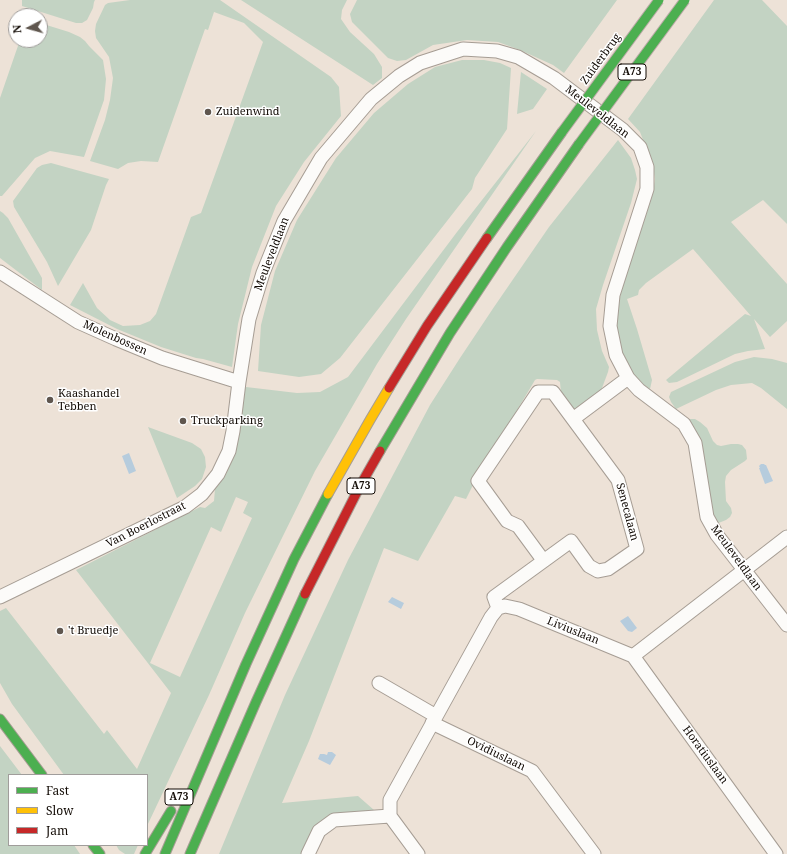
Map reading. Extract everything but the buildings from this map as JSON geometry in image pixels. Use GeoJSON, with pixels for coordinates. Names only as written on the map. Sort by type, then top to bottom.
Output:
{"type":"FeatureCollection","features":[{"type":"Feature","properties":{"kind":"main road","name":"Zuiderbrug"},"geometry":{"type":"LineString","coordinates":[[213,740],[294,559],[370,420],[427,326],[469,263],[562,132],[659,0]]}},
{"type":"Feature","properties":{"kind":"main road","name":"A73"},"geometry":{"type":"LineString","coordinates":[[190,854],[306,593],[360,486],[399,418],[450,333],[507,247],[579,144],[685,0]]}},
{"type":"Feature","properties":{"kind":"main road"},"geometry":{"type":"LineString","coordinates":[[0,719],[41,774]]}},
{"type":"Feature","properties":{"kind":"main road","name":"A73"},"geometry":{"type":"LineString","coordinates":[[145,854],[213,740]]}},
{"type":"Feature","properties":{"kind":"main road","name":"A73"},"geometry":{"type":"LineString","coordinates":[[165,854],[213,740]]}},
{"type":"Feature","properties":{"kind":"main road"},"geometry":{"type":"LineString","coordinates":[[94,846],[100,854]]}},
{"type":"Feature","properties":{"kind":"street","name":"Meuleveldlaan"},"geometry":{"type":"LineString","coordinates":[[239,382],[249,319],[263,273],[284,220],[321,158],[372,99],[399,76],[420,63],[463,49],[498,51],[518,57],[554,78],[623,130],[640,148],[647,167],[647,188],[613,295],[610,326],[616,355],[628,378],[640,390],[684,424],[695,443],[707,517],[717,535],[787,625]]}},
{"type":"Feature","properties":{"kind":"street","name":"Molenbossen"},"geometry":{"type":"LineString","coordinates":[[0,272],[78,322],[162,358],[239,382]]}},
{"type":"Feature","properties":{"kind":"street"},"geometry":{"type":"LineString","coordinates":[[573,419],[628,378]]}},
{"type":"Feature","properties":{"kind":"street","name":"Van Boerlostraat"},"geometry":{"type":"LineString","coordinates":[[0,596],[185,507],[202,494],[218,474],[229,451],[239,382]]}},
{"type":"Feature","properties":{"kind":"street","name":"Senecalaan"},"geometry":{"type":"LineString","coordinates":[[498,608],[494,597],[570,541],[589,566],[598,571],[608,569],[637,549],[618,480],[553,392],[538,392],[478,481],[507,521],[518,526],[543,560]]}},
{"type":"Feature","properties":{"kind":"street"},"geometry":{"type":"LineString","coordinates":[[633,656],[787,538]]}},
{"type":"Feature","properties":{"kind":"street","name":"Liviuslaan"},"geometry":{"type":"LineString","coordinates":[[498,608],[505,606],[518,609],[633,656]]}},
{"type":"Feature","properties":{"kind":"street"},"geometry":{"type":"LineString","coordinates":[[418,854],[390,816],[390,800],[491,617],[498,608]]}},
{"type":"Feature","properties":{"kind":"street","name":"Horatiuslaan"},"geometry":{"type":"LineString","coordinates":[[633,656],[776,854]]}},
{"type":"Feature","properties":{"kind":"street"},"geometry":{"type":"LineString","coordinates":[[378,683],[434,719]]}},
{"type":"Feature","properties":{"kind":"street","name":"Ovidiuslaan"},"geometry":{"type":"LineString","coordinates":[[434,719],[532,771],[594,854]]}},
{"type":"Feature","properties":{"kind":"street"},"geometry":{"type":"LineString","coordinates":[[308,854],[319,831],[334,820],[390,816]]}},
{"type":"Feature","properties":{"kind":"green space"},"geometry":{"type":"Polygon","coordinates":[[[22,0],[95,0],[87,20],[82,23],[76,23],[48,14],[48,8],[28,8],[22,6],[22,0]]]}},
{"type":"Feature","properties":{"kind":"green space"},"geometry":{"type":"Polygon","coordinates":[[[130,0],[220,0],[331,77],[339,87],[341,116],[304,162],[276,206],[252,267],[238,324],[232,367],[161,347],[117,329],[70,305],[83,283],[97,308],[110,320],[123,326],[140,325],[150,321],[156,314],[191,217],[201,213],[263,42],[244,23],[214,12],[208,30],[205,29],[158,162],[141,161],[128,163],[118,169],[90,161],[105,120],[113,78],[109,57],[96,38],[96,24],[105,5],[108,3],[130,0]]]}},
{"type":"Feature","properties":{"kind":"green space"},"geometry":{"type":"Polygon","coordinates":[[[241,0],[347,0],[342,10],[341,19],[350,32],[374,54],[382,67],[382,78],[373,85],[241,0]]]}},
{"type":"Feature","properties":{"kind":"green space"},"geometry":{"type":"Polygon","coordinates":[[[357,0],[617,0],[564,73],[553,65],[498,42],[467,40],[433,45],[406,60],[397,61],[388,58],[352,22],[350,14],[357,0]]]}},
{"type":"Feature","properties":{"kind":"green space"},"geometry":{"type":"Polygon","coordinates":[[[714,0],[762,0],[787,26],[787,224],[763,200],[731,222],[787,284],[787,321],[770,337],[754,319],[765,349],[735,354],[677,382],[669,383],[666,380],[745,314],[751,316],[693,249],[646,283],[639,290],[638,295],[627,299],[652,380],[650,389],[634,375],[625,360],[616,330],[617,312],[621,292],[653,193],[655,179],[653,165],[640,132],[628,119],[714,0]]]}},
{"type":"Feature","properties":{"kind":"green space"},"geometry":{"type":"Polygon","coordinates":[[[48,25],[80,37],[103,60],[106,79],[104,100],[84,157],[50,151],[35,158],[2,196],[0,196],[0,98],[17,48],[48,48],[48,25]]]}},
{"type":"Feature","properties":{"kind":"green space"},"geometry":{"type":"Polygon","coordinates":[[[462,60],[484,60],[500,63],[511,68],[507,129],[475,178],[472,189],[340,358],[321,374],[299,377],[258,371],[261,325],[275,271],[297,220],[336,158],[374,113],[408,84],[435,67],[462,60]]]}},
{"type":"Feature","properties":{"kind":"green space"},"geometry":{"type":"Polygon","coordinates":[[[521,72],[547,89],[533,109],[517,114],[521,72]]]}},
{"type":"Feature","properties":{"kind":"green space"},"geometry":{"type":"Polygon","coordinates":[[[536,131],[406,319],[377,364],[315,471],[245,613],[209,695],[148,824],[148,774],[63,774],[12,704],[0,683],[0,611],[6,608],[104,734],[107,730],[137,769],[171,693],[76,570],[200,507],[205,508],[214,501],[215,489],[226,474],[235,453],[238,441],[244,390],[246,387],[297,393],[320,392],[348,377],[457,232],[536,131]],[[236,497],[221,532],[211,527],[150,663],[180,677],[252,518],[243,513],[248,502],[236,497]]]}},
{"type":"Feature","properties":{"kind":"green space"},"geometry":{"type":"Polygon","coordinates":[[[618,140],[631,158],[637,179],[631,203],[596,309],[597,330],[602,351],[609,367],[599,396],[575,411],[561,393],[560,382],[557,380],[535,380],[475,481],[466,499],[455,496],[418,561],[384,548],[309,741],[282,803],[358,796],[374,810],[372,812],[332,818],[319,823],[310,834],[301,854],[219,854],[285,695],[348,560],[430,405],[494,307],[549,227],[618,140]]]}},
{"type":"Feature","properties":{"kind":"green space"},"geometry":{"type":"Polygon","coordinates":[[[51,163],[109,179],[91,230],[58,286],[47,262],[14,207],[13,201],[37,168],[51,163]]]}},
{"type":"Feature","properties":{"kind":"green space"},"geometry":{"type":"Polygon","coordinates":[[[0,211],[8,218],[42,278],[42,290],[0,258],[0,211]]]}},
{"type":"Feature","properties":{"kind":"green space"},"geometry":{"type":"Polygon","coordinates":[[[754,357],[772,359],[787,363],[787,409],[761,388],[752,383],[731,385],[716,390],[676,409],[671,402],[669,397],[671,392],[735,362],[754,357]]]}},
{"type":"Feature","properties":{"kind":"green space"},"geometry":{"type":"Polygon","coordinates":[[[684,419],[695,419],[700,422],[707,428],[713,441],[717,445],[738,444],[742,445],[746,450],[747,459],[731,470],[726,476],[726,501],[731,508],[732,513],[726,520],[716,524],[684,419]]]}},
{"type":"Feature","properties":{"kind":"green space"},"geometry":{"type":"Polygon","coordinates":[[[148,427],[192,443],[201,449],[205,457],[206,467],[202,479],[195,486],[177,498],[148,427]]]}},
{"type":"Feature","properties":{"kind":"green space"},"geometry":{"type":"Polygon","coordinates":[[[0,746],[21,774],[8,774],[8,846],[75,846],[80,854],[0,854],[0,746]]]}},
{"type":"Feature","properties":{"kind":"green space"},"geometry":{"type":"Polygon","coordinates":[[[117,846],[138,846],[134,854],[125,854],[119,850],[117,846]]]}},
{"type":"Feature","properties":{"kind":"water"},"geometry":{"type":"Polygon","coordinates":[[[129,453],[136,471],[129,474],[122,456],[129,453]]]}},
{"type":"Feature","properties":{"kind":"water"},"geometry":{"type":"Polygon","coordinates":[[[761,464],[766,465],[773,481],[765,484],[759,468],[761,464]]]}},
{"type":"Feature","properties":{"kind":"water"},"geometry":{"type":"Polygon","coordinates":[[[392,597],[404,603],[401,609],[388,602],[392,597]]]}},
{"type":"Feature","properties":{"kind":"water"},"geometry":{"type":"Polygon","coordinates":[[[628,616],[637,628],[632,632],[628,631],[620,621],[628,616]]]}},
{"type":"Feature","properties":{"kind":"water"},"geometry":{"type":"Polygon","coordinates":[[[328,752],[332,752],[336,755],[330,765],[318,759],[320,754],[327,755],[328,752]]]}},
{"type":"Feature","properties":{"kind":"traffic: fast"},"geometry":{"type":"LineString","coordinates":[[562,132],[659,0]]}},
{"type":"Feature","properties":{"kind":"traffic: fast"},"geometry":{"type":"LineString","coordinates":[[579,144],[685,0]]}},
{"type":"Feature","properties":{"kind":"traffic: fast"},"geometry":{"type":"LineString","coordinates":[[487,238],[562,132]]}},
{"type":"Feature","properties":{"kind":"traffic: fast"},"geometry":{"type":"LineString","coordinates":[[380,451],[450,333],[507,247],[579,144]]}},
{"type":"Feature","properties":{"kind":"traffic: fast"},"geometry":{"type":"LineString","coordinates":[[165,854],[246,664],[294,559],[328,494]]}},
{"type":"Feature","properties":{"kind":"traffic: fast"},"geometry":{"type":"LineString","coordinates":[[190,854],[305,594]]}},
{"type":"Feature","properties":{"kind":"traffic: fast"},"geometry":{"type":"LineString","coordinates":[[0,719],[41,774]]}},
{"type":"Feature","properties":{"kind":"traffic: fast"},"geometry":{"type":"LineString","coordinates":[[145,854],[171,811]]}},
{"type":"Feature","properties":{"kind":"traffic: fast"},"geometry":{"type":"LineString","coordinates":[[94,846],[100,854]]}},
{"type":"Feature","properties":{"kind":"traffic: slow"},"geometry":{"type":"LineString","coordinates":[[328,494],[389,388]]}},
{"type":"Feature","properties":{"kind":"traffic: jam"},"geometry":{"type":"LineString","coordinates":[[389,388],[427,326],[487,238]]}},
{"type":"Feature","properties":{"kind":"traffic: jam"},"geometry":{"type":"LineString","coordinates":[[305,594],[360,486],[380,451]]}},
{"type":"Feature","properties":{"kind":"place","name":"Zuidenwind"},"geometry":{"type":"Point","coordinates":[208,112]}},
{"type":"Feature","properties":{"kind":"place","name":"Kaashandel Tebben"},"geometry":{"type":"Point","coordinates":[50,400]}},
{"type":"Feature","properties":{"kind":"place","name":"Truckparking"},"geometry":{"type":"Point","coordinates":[183,421]}},
{"type":"Feature","properties":{"kind":"place","name":"'t Bruedje"},"geometry":{"type":"Point","coordinates":[60,631]}}]}
